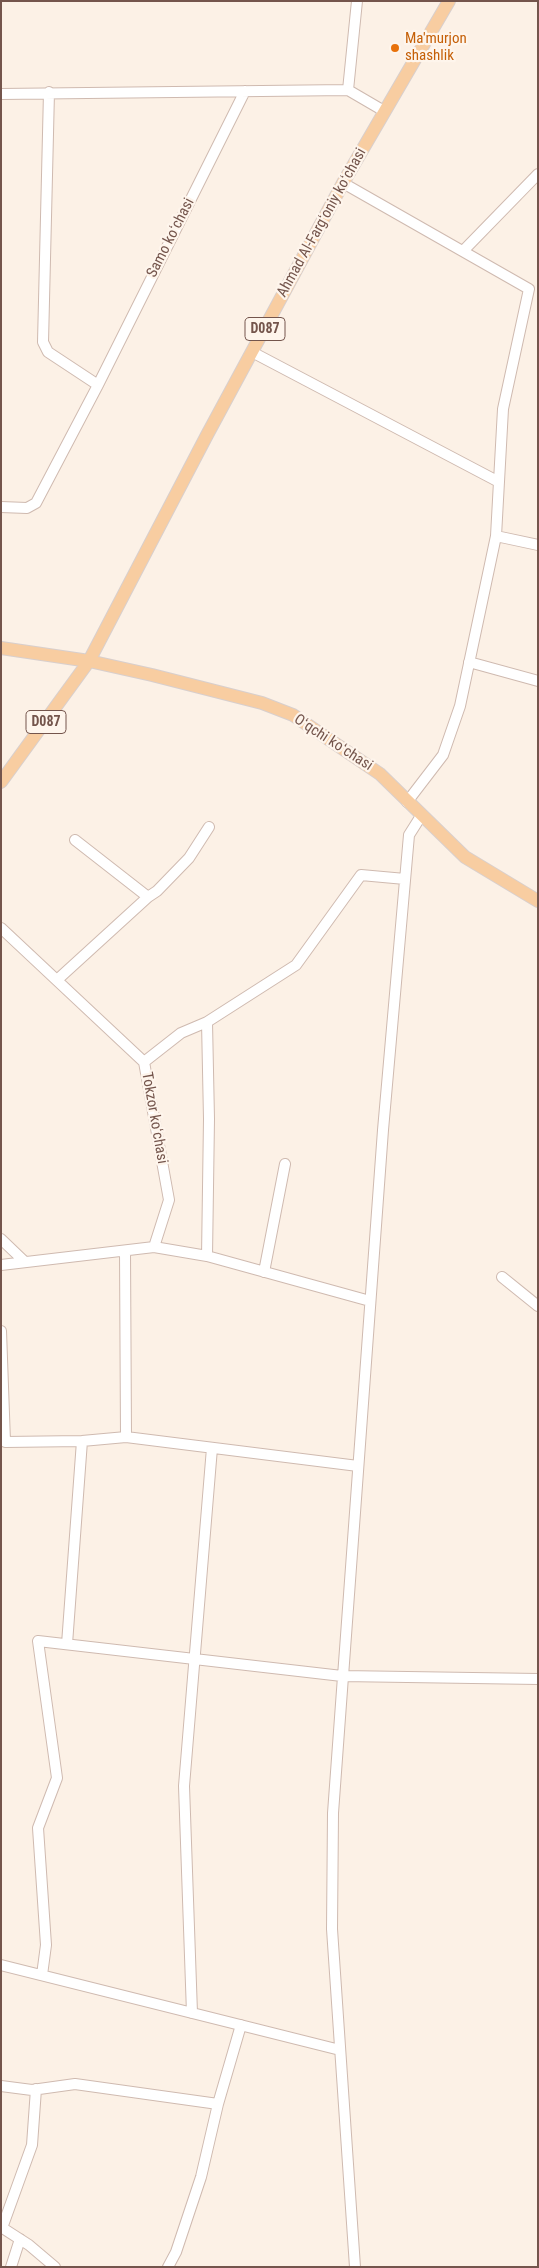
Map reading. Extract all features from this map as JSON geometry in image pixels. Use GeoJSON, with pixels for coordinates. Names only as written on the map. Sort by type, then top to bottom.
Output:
{"type":"FeatureCollection","features":[{"type":"Feature","properties":{"kind":"main road","name":"Ahmad Al-Fargʻoniy koʻchasi"},"geometry":{"type":"LineString","coordinates":[[89,661],[343,182],[449,1]]}},
{"type":"Feature","properties":{"kind":"main road","name":"Oʻqchi koʻchasi"},"geometry":{"type":"LineString","coordinates":[[1,648],[89,661],[262,703],[293,715],[380,774],[421,816],[465,856],[538,901]]}},
{"type":"Feature","properties":{"kind":"main road","name":"D087"},"geometry":{"type":"LineString","coordinates":[[4,775],[89,661]]}},
{"type":"Feature","properties":{"kind":"street"},"geometry":{"type":"LineString","coordinates":[[348,90],[357,1]]}},
{"type":"Feature","properties":{"kind":"street"},"geometry":{"type":"LineString","coordinates":[[1,94],[348,90],[384,111]]}},
{"type":"Feature","properties":{"kind":"street","name":"Samo koʻchasi"},"geometry":{"type":"LineString","coordinates":[[1,506],[28,508],[36,503],[98,385],[244,91]]}},
{"type":"Feature","properties":{"kind":"street"},"geometry":{"type":"LineString","coordinates":[[49,92],[43,342],[48,352],[98,385]]}},
{"type":"Feature","properties":{"kind":"street"},"geometry":{"type":"LineString","coordinates":[[464,250],[538,174]]}},
{"type":"Feature","properties":{"kind":"street"},"geometry":{"type":"LineString","coordinates":[[343,182],[533,290],[503,409],[496,536],[460,706],[443,755],[407,802]]}},
{"type":"Feature","properties":{"kind":"street"},"geometry":{"type":"LineString","coordinates":[[252,352],[499,482]]}},
{"type":"Feature","properties":{"kind":"street"},"geometry":{"type":"LineString","coordinates":[[496,536],[538,545]]}},
{"type":"Feature","properties":{"kind":"street"},"geometry":{"type":"LineString","coordinates":[[469,662],[538,681]]}},
{"type":"Feature","properties":{"kind":"street"},"geometry":{"type":"LineString","coordinates":[[355,2267],[332,1929],[333,1813],[370,1301],[405,879],[409,835],[421,816]]}},
{"type":"Feature","properties":{"kind":"street"},"geometry":{"type":"LineString","coordinates":[[57,980],[148,897],[157,891],[188,858],[209,827]]}},
{"type":"Feature","properties":{"kind":"street"},"geometry":{"type":"LineString","coordinates":[[75,840],[148,897]]}},
{"type":"Feature","properties":{"kind":"street"},"geometry":{"type":"LineString","coordinates":[[144,1062],[181,1033],[207,1022],[296,965],[361,875],[405,879]]}},
{"type":"Feature","properties":{"kind":"street","name":"Tokzor koʻchasi"},"geometry":{"type":"LineString","coordinates":[[1,928],[144,1062],[169,1200],[154,1248]]}},
{"type":"Feature","properties":{"kind":"street"},"geometry":{"type":"LineString","coordinates":[[207,1022],[209,1119],[207,1256]]}},
{"type":"Feature","properties":{"kind":"street"},"geometry":{"type":"LineString","coordinates":[[264,1272],[285,1164]]}},
{"type":"Feature","properties":{"kind":"street"},"geometry":{"type":"LineString","coordinates":[[1,1239],[25,1262]]}},
{"type":"Feature","properties":{"kind":"street"},"geometry":{"type":"LineString","coordinates":[[1,1265],[154,1248],[207,1256],[370,1301]]}},
{"type":"Feature","properties":{"kind":"street"},"geometry":{"type":"LineString","coordinates":[[125,1251],[126,1437]]}},
{"type":"Feature","properties":{"kind":"street"},"geometry":{"type":"LineString","coordinates":[[502,1277],[538,1306]]}},
{"type":"Feature","properties":{"kind":"street"},"geometry":{"type":"LineString","coordinates":[[1,1331],[5,1442],[126,1437],[358,1466]]}},
{"type":"Feature","properties":{"kind":"street"},"geometry":{"type":"LineString","coordinates":[[67,1644],[82,1440]]}},
{"type":"Feature","properties":{"kind":"street"},"geometry":{"type":"LineString","coordinates":[[192,2013],[184,1786],[212,1448]]}},
{"type":"Feature","properties":{"kind":"street"},"geometry":{"type":"LineString","coordinates":[[42,1975],[46,1945],[38,1828],[57,1778],[38,1640],[342,1676],[538,1679]]}},
{"type":"Feature","properties":{"kind":"street"},"geometry":{"type":"LineString","coordinates":[[1,1965],[340,2050]]}},
{"type":"Feature","properties":{"kind":"street"},"geometry":{"type":"LineString","coordinates":[[168,2267],[176,2252],[202,2177],[218,2104],[241,2025]]}},
{"type":"Feature","properties":{"kind":"street"},"geometry":{"type":"LineString","coordinates":[[1,2086],[36,2089],[75,2084],[218,2104]]}},
{"type":"Feature","properties":{"kind":"street"},"geometry":{"type":"LineString","coordinates":[[36,2089],[32,2145],[2,2228],[20,2239],[55,2267]]}},
{"type":"Feature","properties":{"kind":"street"},"geometry":{"type":"LineString","coordinates":[[11,2267],[20,2239]]}},
{"type":"Feature","properties":{"kind":"place","name":"Ma'murjon shashlik"},"geometry":{"type":"Point","coordinates":[395,48]}}]}
